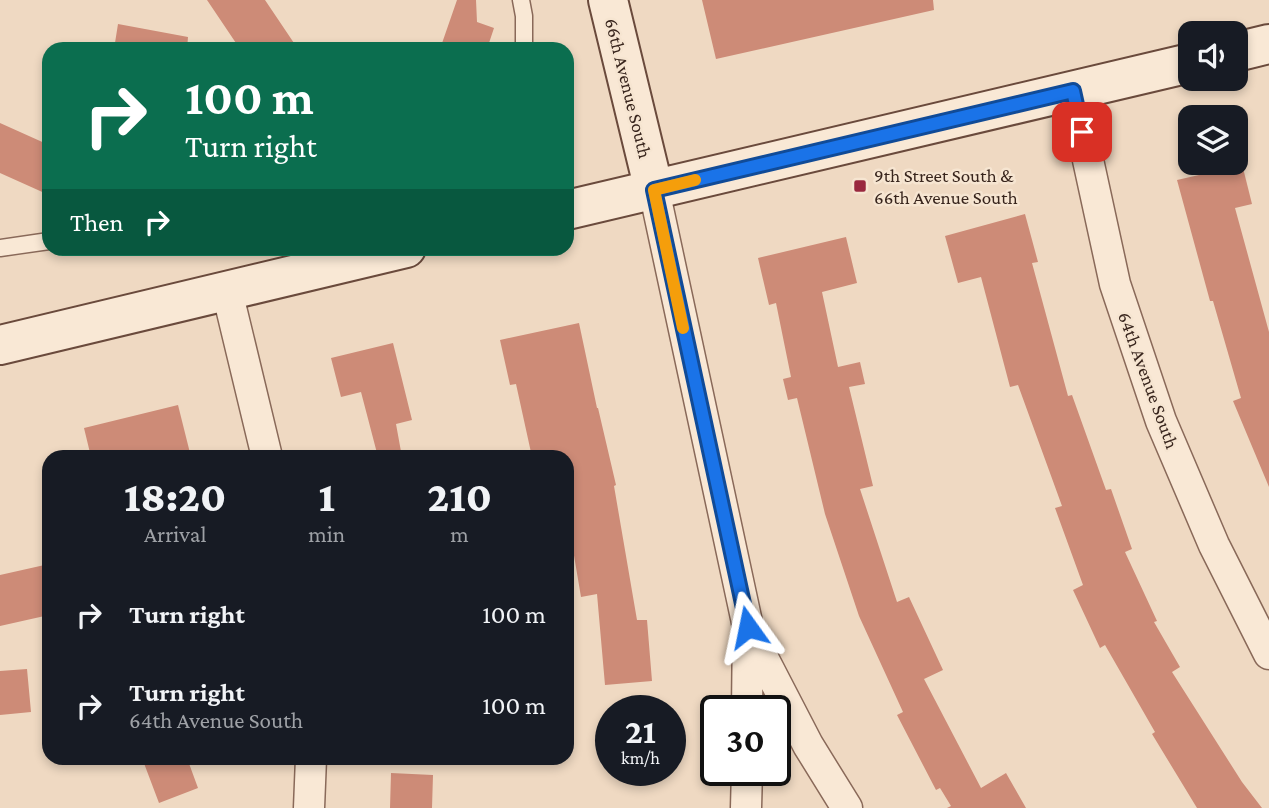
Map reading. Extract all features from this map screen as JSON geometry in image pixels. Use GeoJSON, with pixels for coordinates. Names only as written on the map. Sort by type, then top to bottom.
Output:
{"type":"FeatureCollection","features":[{"type":"Feature","properties":{"kind":"street","name":"66th Avenue South"},"geometry":{"type":"LineString","coordinates":[[608,0],[654,190],[748,627]]}},
{"type":"Feature","properties":{"kind":"street"},"geometry":{"type":"LineString","coordinates":[[1248,49],[1269,44]]}},
{"type":"Feature","properties":{"kind":"street"},"geometry":{"type":"LineString","coordinates":[[574,208],[1178,66]]}},
{"type":"Feature","properties":{"kind":"street","name":"64th Avenue South"},"geometry":{"type":"LineString","coordinates":[[1073,91],[1115,284],[1161,421],[1214,545],[1269,654]]}},
{"type":"Feature","properties":{"kind":"street"},"geometry":{"type":"LineString","coordinates":[[0,345],[373,256]]}},
{"type":"Feature","properties":{"kind":"street"},"geometry":{"type":"LineString","coordinates":[[227,291],[265,450]]}},
{"type":"Feature","properties":{"kind":"street"},"geometry":{"type":"LineString","coordinates":[[747,695],[748,627]]}},
{"type":"Feature","properties":{"kind":"street"},"geometry":{"type":"LineString","coordinates":[[748,627],[808,745],[847,808]]}},
{"type":"Feature","properties":{"kind":"street"},"geometry":{"type":"LineString","coordinates":[[309,808],[311,765]]}},
{"type":"Feature","properties":{"kind":"street"},"geometry":{"type":"LineString","coordinates":[[746,808],[747,786]]}},
{"type":"Feature","properties":{"kind":"lane"},"geometry":{"type":"LineString","coordinates":[[521,0],[524,42]]}},
{"type":"Feature","properties":{"kind":"lane"},"geometry":{"type":"LineString","coordinates":[[0,248],[42,242]]}},
{"type":"Feature","properties":{"kind":"building"},"geometry":{"type":"Polygon","coordinates":[[[207,0],[265,0],[293,42],[235,42],[207,0]]]}},
{"type":"Feature","properties":{"kind":"building"},"geometry":{"type":"Polygon","coordinates":[[[457,0],[476,0],[477,22],[494,28],[489,42],[442,42],[457,0]]]}},
{"type":"Feature","properties":{"kind":"building"},"geometry":{"type":"Polygon","coordinates":[[[702,0],[933,0],[934,10],[716,59],[702,0]]]}},
{"type":"Feature","properties":{"kind":"building"},"geometry":{"type":"Polygon","coordinates":[[[118,24],[188,37],[188,42],[115,42],[118,24]]]}},
{"type":"Feature","properties":{"kind":"building"},"geometry":{"type":"Polygon","coordinates":[[[0,123],[42,142],[42,192],[0,173],[0,123]]]}},
{"type":"Feature","properties":{"kind":"building"},"geometry":{"type":"Polygon","coordinates":[[[1199,175],[1245,175],[1252,204],[1235,208],[1269,332],[1269,487],[1233,401],[1241,398],[1213,301],[1210,301],[1177,180],[1199,175]]]}},
{"type":"Feature","properties":{"kind":"building"},"geometry":{"type":"Polygon","coordinates":[[[1025,214],[1038,262],[1032,263],[1068,396],[1072,395],[1106,490],[1111,489],[1132,549],[1125,552],[1157,621],[1154,622],[1180,667],[1172,672],[1242,782],[1262,808],[1197,808],[1152,734],[1155,732],[1105,645],[1100,648],[1073,590],[1083,585],[1055,508],[1062,506],[1018,385],[1010,387],[981,277],[958,283],[945,236],[1025,214]]]}},
{"type":"Feature","properties":{"kind":"building"},"geometry":{"type":"Polygon","coordinates":[[[846,237],[857,283],[822,292],[838,367],[860,362],[865,384],[849,387],[873,486],[860,489],[897,602],[909,597],[943,670],[924,679],[981,788],[1006,773],[1026,808],[947,808],[951,806],[940,788],[936,790],[897,715],[903,712],[859,616],[825,514],[797,398],[788,400],[783,379],[791,377],[776,303],[769,305],[758,258],[846,237]]]}},
{"type":"Feature","properties":{"kind":"building"},"geometry":{"type":"Polygon","coordinates":[[[579,323],[616,485],[614,486],[637,620],[647,620],[652,681],[605,685],[597,594],[581,597],[574,556],[574,450],[530,450],[516,384],[510,385],[500,340],[579,323]]]}},
{"type":"Feature","properties":{"kind":"building"},"geometry":{"type":"Polygon","coordinates":[[[393,343],[412,420],[396,424],[401,450],[376,450],[361,392],[341,397],[331,358],[393,343]]]}},
{"type":"Feature","properties":{"kind":"building"},"geometry":{"type":"Polygon","coordinates":[[[178,405],[189,450],[89,450],[84,428],[178,405]]]}},
{"type":"Feature","properties":{"kind":"building"},"geometry":{"type":"Polygon","coordinates":[[[42,566],[42,617],[0,626],[0,575],[42,566]]]}},
{"type":"Feature","properties":{"kind":"building"},"geometry":{"type":"Polygon","coordinates":[[[27,669],[31,712],[0,715],[0,671],[27,669]]]}},
{"type":"Feature","properties":{"kind":"building"},"geometry":{"type":"Polygon","coordinates":[[[145,765],[190,765],[198,788],[159,803],[145,765]]]}},
{"type":"Feature","properties":{"kind":"building"},"geometry":{"type":"Polygon","coordinates":[[[391,773],[433,775],[432,808],[390,808],[391,773]]]}},
{"type":"Feature","properties":{"kind":"slow traffic"},"geometry":{"type":"LineString","coordinates":[[683,328],[654,190],[695,180]]}},
{"type":"Feature","properties":{"kind":"place","name":"9th Street South & 66th Avenue South"},"geometry":{"type":"Point","coordinates":[860,186]}},
{"type":"Feature","properties":{"kind":"route"},"geometry":{"type":"LineString","coordinates":[[748,627],[654,190],[1073,91],[1082,132]]}}]}
